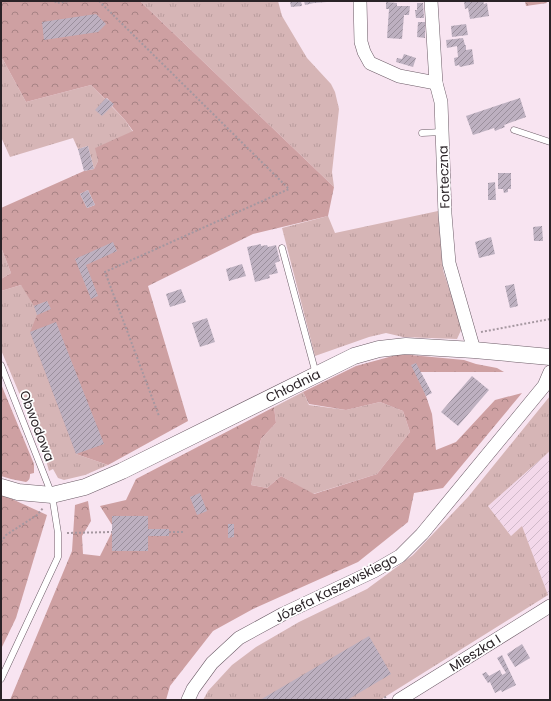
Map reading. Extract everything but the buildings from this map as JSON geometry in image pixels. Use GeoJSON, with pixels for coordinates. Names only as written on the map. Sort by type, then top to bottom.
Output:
{"type":"FeatureCollection","features":[{"type":"Feature","properties":{"kind":"street"},"geometry":{"type":"LineString","coordinates":[[360,1],[361,42],[370,63],[399,76],[436,83]]}},
{"type":"Feature","properties":{"kind":"street","name":"Forteczna"},"geometry":{"type":"LineString","coordinates":[[431,1],[436,83],[441,102],[445,214],[449,263],[472,343]]}},
{"type":"Feature","properties":{"kind":"street","name":"Chłodnia"},"geometry":{"type":"LineString","coordinates":[[1,487],[48,501],[122,471],[354,356],[379,349],[406,346],[472,343],[550,357]]}},
{"type":"Feature","properties":{"kind":"street","name":"Józefa Kaszewskiego"},"geometry":{"type":"LineString","coordinates":[[188,700],[193,689],[212,663],[239,638],[283,614],[374,571],[400,556],[422,534],[544,386],[550,372]]}},
{"type":"Feature","properties":{"kind":"street","name":"Mieszka I"},"geometry":{"type":"LineString","coordinates":[[399,700],[550,606]]}},
{"type":"Feature","properties":{"kind":"lane"},"geometry":{"type":"LineString","coordinates":[[514,130],[550,142]]}},
{"type":"Feature","properties":{"kind":"lane"},"geometry":{"type":"LineString","coordinates":[[422,133],[442,132]]}},
{"type":"Feature","properties":{"kind":"lane"},"geometry":{"type":"LineString","coordinates":[[282,248],[316,374]]}},
{"type":"Feature","properties":{"kind":"lane","name":"Obwodowa"},"geometry":{"type":"LineString","coordinates":[[1,365],[58,533],[58,557],[1,679]]}},
{"type":"Feature","properties":{"kind":"path"},"geometry":{"type":"LineString","coordinates":[[55,1],[56,3],[69,1]]}},
{"type":"Feature","properties":{"kind":"path"},"geometry":{"type":"LineString","coordinates":[[99,1],[289,189],[105,272],[159,416]]}},
{"type":"Feature","properties":{"kind":"path"},"geometry":{"type":"LineString","coordinates":[[472,343],[484,331],[550,319]]}},
{"type":"Feature","properties":{"kind":"path"},"geometry":{"type":"LineString","coordinates":[[1,542],[6,536],[37,515],[48,501]]}},
{"type":"Feature","properties":{"kind":"path"},"geometry":{"type":"LineString","coordinates":[[58,533],[112,532]]}},
{"type":"Feature","properties":{"kind":"path"},"geometry":{"type":"LineString","coordinates":[[169,532],[184,532]]}},
{"type":"Feature","properties":{"kind":"shaded area"},"geometry":{"type":"Polygon","coordinates":[[[550,451],[550,594],[548,595],[522,527],[511,536],[488,506],[550,451]]]}},
{"type":"Feature","properties":{"kind":"green space"},"geometry":{"type":"Polygon","coordinates":[[[1,1],[140,1],[334,187],[328,216],[253,234],[148,286],[188,421],[108,465],[76,454],[30,332],[37,315],[50,309],[47,301],[34,306],[21,285],[1,291],[1,279],[11,273],[1,247],[1,208],[84,171],[94,169],[98,161],[95,148],[133,131],[112,106],[113,104],[107,98],[105,99],[91,85],[26,102],[1,56],[1,1]],[[88,190],[80,194],[87,208],[95,205],[88,190]]]}},
{"type":"Feature","properties":{"kind":"green space"},"geometry":{"type":"Polygon","coordinates":[[[140,1],[278,1],[282,16],[307,58],[331,84],[335,92],[339,109],[332,172],[334,187],[140,1]]]}},
{"type":"Feature","properties":{"kind":"green space"},"geometry":{"type":"Polygon","coordinates":[[[525,1],[546,1],[547,3],[526,6],[525,1]]]}},
{"type":"Feature","properties":{"kind":"green space"},"geometry":{"type":"Polygon","coordinates":[[[1,56],[26,102],[91,85],[125,120],[133,132],[96,148],[98,161],[94,169],[88,146],[78,149],[73,138],[10,157],[1,137],[1,56]]]}},
{"type":"Feature","properties":{"kind":"green space"},"geometry":{"type":"Polygon","coordinates":[[[438,211],[443,270],[462,328],[457,339],[403,337],[386,333],[369,337],[315,356],[282,228],[328,216],[335,233],[438,211]]]}},
{"type":"Feature","properties":{"kind":"green space"},"geometry":{"type":"Polygon","coordinates":[[[1,247],[11,273],[1,279],[1,247]]]}},
{"type":"Feature","properties":{"kind":"green space"},"geometry":{"type":"Polygon","coordinates":[[[21,285],[47,301],[51,309],[76,454],[108,465],[85,475],[64,480],[58,478],[53,469],[49,471],[44,453],[1,350],[1,291],[21,285]]]}},
{"type":"Feature","properties":{"kind":"green space"},"geometry":{"type":"Polygon","coordinates":[[[400,354],[464,360],[497,368],[504,372],[418,372],[432,414],[436,450],[456,442],[495,400],[522,393],[443,488],[414,493],[408,522],[358,562],[253,609],[213,631],[170,686],[166,700],[10,700],[72,551],[75,505],[88,501],[91,521],[82,536],[83,554],[100,556],[114,528],[100,506],[126,500],[136,479],[274,407],[276,423],[261,439],[251,485],[267,488],[281,476],[314,494],[377,474],[410,432],[403,411],[380,402],[346,410],[309,404],[303,392],[356,366],[400,354]]]}},
{"type":"Feature","properties":{"kind":"green space"},"geometry":{"type":"Polygon","coordinates":[[[1,384],[34,464],[34,473],[30,474],[29,479],[26,482],[1,476],[1,384]]]}},
{"type":"Feature","properties":{"kind":"green space"},"geometry":{"type":"Polygon","coordinates":[[[303,392],[309,405],[346,410],[380,402],[403,411],[410,432],[377,474],[313,494],[281,476],[267,488],[251,485],[261,439],[276,423],[274,407],[303,392]]]}},
{"type":"Feature","properties":{"kind":"green space"},"geometry":{"type":"Polygon","coordinates":[[[550,396],[550,451],[488,506],[511,536],[522,526],[548,595],[380,700],[203,700],[208,691],[232,665],[256,647],[299,622],[367,589],[413,555],[468,497],[550,396]]]}},
{"type":"Feature","properties":{"kind":"green space"},"geometry":{"type":"Polygon","coordinates":[[[1,494],[47,515],[16,618],[1,649],[1,494]]]}}]}
